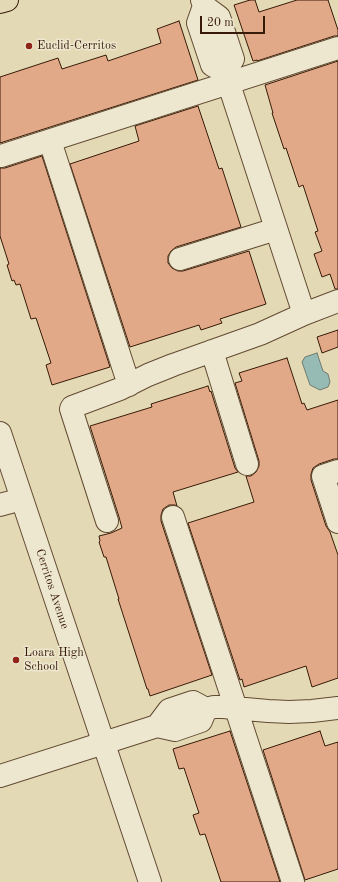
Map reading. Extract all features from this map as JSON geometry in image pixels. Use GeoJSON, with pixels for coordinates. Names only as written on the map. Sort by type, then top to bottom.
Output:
{"type":"FeatureCollection","features":[{"type":"Feature","properties":{"kind":"main road"},"geometry":{"type":"LineString","coordinates":[[0,2],[7,0]]}},
{"type":"Feature","properties":{"kind":"street"},"geometry":{"type":"LineString","coordinates":[[203,3],[218,17],[233,59],[227,77],[304,314]]}},
{"type":"Feature","properties":{"kind":"street"},"geometry":{"type":"LineString","coordinates":[[1,156],[50,141],[227,77],[338,48]]}},
{"type":"Feature","properties":{"kind":"street"},"geometry":{"type":"LineString","coordinates":[[50,141],[129,385]]}},
{"type":"Feature","properties":{"kind":"street"},"geometry":{"type":"LineString","coordinates":[[180,259],[276,229]]}},
{"type":"Feature","properties":{"kind":"street"},"geometry":{"type":"LineString","coordinates":[[107,521],[71,409],[72,407],[108,394],[159,371],[260,334],[304,314],[338,301]]}},
{"type":"Feature","properties":{"kind":"street"},"geometry":{"type":"LineString","coordinates":[[212,351],[247,464]]}},
{"type":"Feature","properties":{"kind":"street","name":"Cerritos Avenue"},"geometry":{"type":"LineString","coordinates":[[0,433],[150,882]]}},
{"type":"Feature","properties":{"kind":"street"},"geometry":{"type":"LineString","coordinates":[[338,471],[323,476],[338,522]]}},
{"type":"Feature","properties":{"kind":"street"},"geometry":{"type":"LineString","coordinates":[[0,506],[22,499]]}},
{"type":"Feature","properties":{"kind":"street"},"geometry":{"type":"LineString","coordinates":[[173,517],[293,882]]}},
{"type":"Feature","properties":{"kind":"street"},"geometry":{"type":"LineString","coordinates":[[0,776],[157,726],[169,710],[193,702],[206,709],[214,707],[289,712],[338,708]]}},
{"type":"Feature","properties":{"kind":"water"},"geometry":{"type":"Polygon","coordinates":[[[317,353],[323,371],[328,374],[330,382],[328,387],[320,390],[310,385],[302,362],[305,357],[317,353]]]}},
{"type":"Feature","properties":{"kind":"building"},"geometry":{"type":"Polygon","coordinates":[[[255,0],[259,12],[297,0],[328,0],[338,30],[338,36],[253,61],[234,5],[255,0]]]}},
{"type":"Feature","properties":{"kind":"building"},"geometry":{"type":"Polygon","coordinates":[[[179,21],[198,80],[0,143],[0,77],[58,58],[62,69],[106,55],[108,61],[161,43],[157,29],[179,21]]]}},
{"type":"Feature","properties":{"kind":"building"},"geometry":{"type":"Polygon","coordinates":[[[338,61],[338,289],[335,289],[330,274],[322,277],[314,254],[322,251],[315,232],[318,231],[303,185],[299,187],[286,148],[284,149],[272,113],[265,85],[338,61]]]}},
{"type":"Feature","properties":{"kind":"building"},"geometry":{"type":"Polygon","coordinates":[[[198,106],[219,169],[222,168],[241,227],[176,247],[168,256],[168,263],[172,268],[178,271],[183,271],[249,251],[266,304],[220,319],[222,323],[201,330],[199,325],[130,347],[70,164],[139,141],[135,126],[198,106]]]}},
{"type":"Feature","properties":{"kind":"building"},"geometry":{"type":"Polygon","coordinates":[[[42,156],[110,367],[52,385],[46,365],[51,363],[36,318],[31,319],[20,284],[16,285],[14,280],[12,281],[7,265],[9,264],[0,236],[0,168],[5,168],[42,156]]]}},
{"type":"Feature","properties":{"kind":"building"},"geometry":{"type":"Polygon","coordinates":[[[338,330],[338,347],[322,353],[317,337],[338,330]]]}},
{"type":"Feature","properties":{"kind":"building"},"geometry":{"type":"Polygon","coordinates":[[[287,358],[302,404],[304,403],[307,410],[338,400],[338,459],[319,464],[313,468],[311,480],[326,526],[330,532],[338,555],[338,678],[312,687],[306,666],[244,687],[242,679],[240,680],[188,523],[254,502],[246,476],[251,476],[256,472],[259,466],[259,461],[235,383],[242,381],[239,373],[287,358]]]}},
{"type":"Feature","properties":{"kind":"building"},"geometry":{"type":"Polygon","coordinates":[[[208,386],[210,392],[211,391],[235,468],[238,472],[173,492],[177,506],[169,505],[163,509],[161,521],[212,675],[150,696],[118,599],[106,557],[104,557],[99,542],[99,536],[122,528],[90,426],[152,407],[151,404],[208,386]]]}},
{"type":"Feature","properties":{"kind":"building"},"geometry":{"type":"Polygon","coordinates":[[[230,731],[280,882],[221,882],[205,834],[200,835],[193,815],[199,813],[184,768],[179,769],[173,749],[230,731]]]}},
{"type":"Feature","properties":{"kind":"building"},"geometry":{"type":"Polygon","coordinates":[[[320,731],[325,746],[338,742],[338,869],[305,880],[263,750],[320,731]]]}},
{"type":"Feature","properties":{"kind":"place","name":"Euclid-Cerritos"},"geometry":{"type":"Point","coordinates":[29,46]}},
{"type":"Feature","properties":{"kind":"place","name":"Loara High School"},"geometry":{"type":"Point","coordinates":[16,660]}}]}
